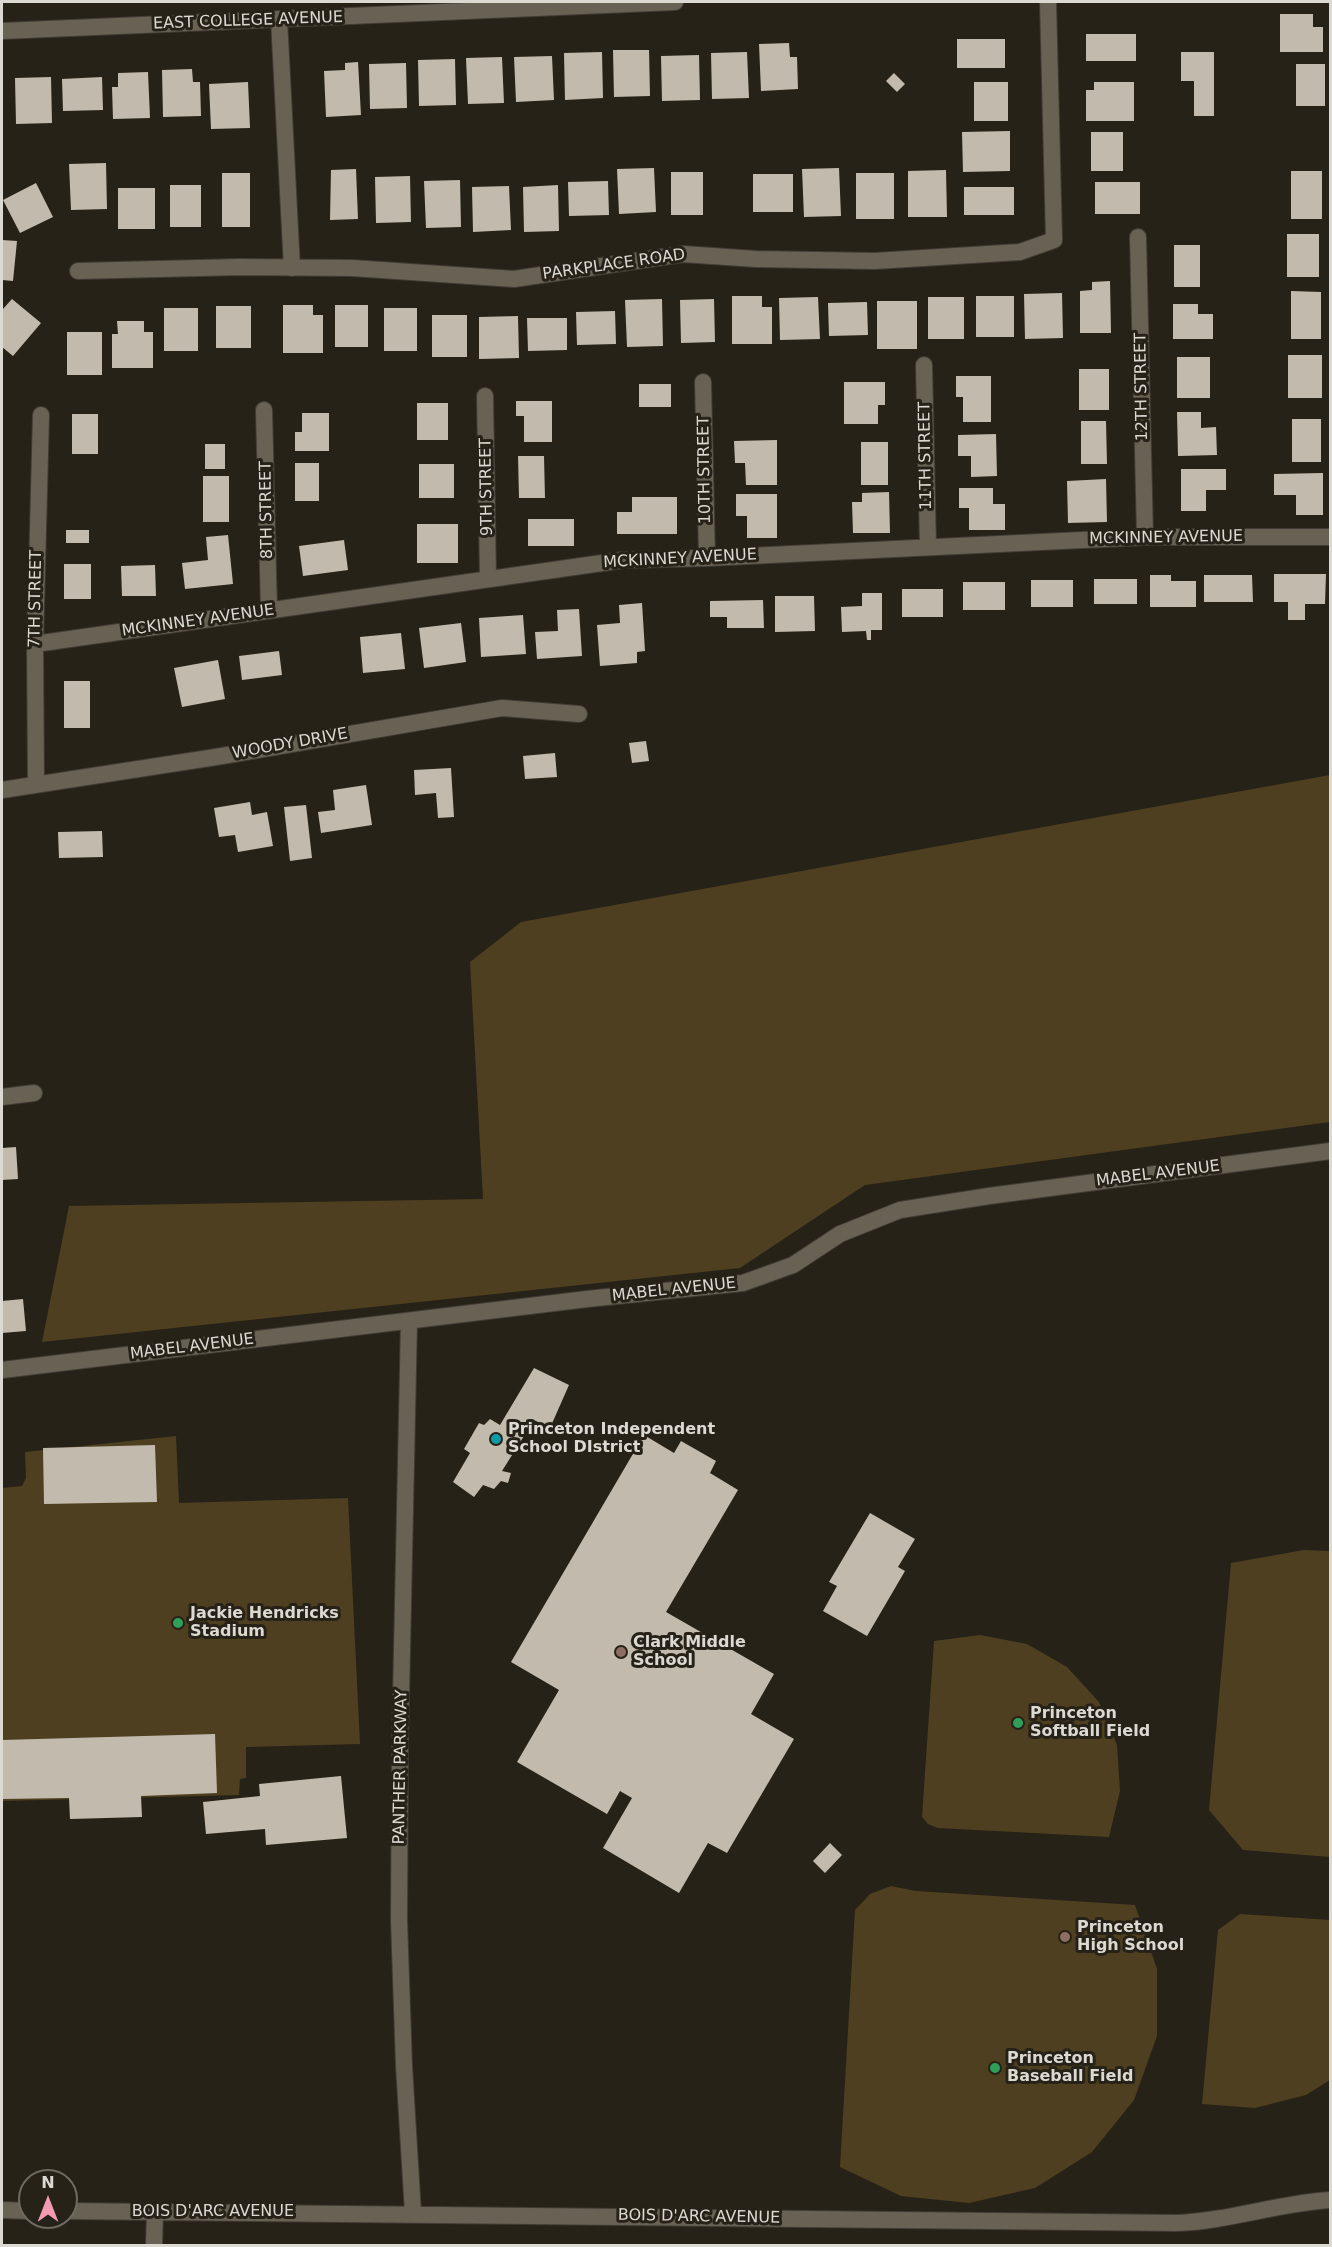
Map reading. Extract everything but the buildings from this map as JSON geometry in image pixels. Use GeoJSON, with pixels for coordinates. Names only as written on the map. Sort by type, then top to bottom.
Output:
{"type":"FeatureCollection","features":[{"type":"Feature","properties":{"kind":"street","name":"EAST COLLEGE AVENUE"},"geometry":{"type":"LineString","coordinates":[[2,30],[675,2]]}},
{"type":"Feature","properties":{"kind":"street","name":"PARKPLACE ROAD"},"geometry":{"type":"LineString","coordinates":[[78,271],[352,268],[514,279],[683,254],[756,259],[875,261],[1020,252],[1054,240],[1048,2]]}},
{"type":"Feature","properties":{"kind":"street"},"geometry":{"type":"LineString","coordinates":[[279,19],[292,268]]}},
{"type":"Feature","properties":{"kind":"street","name":"12TH STREET"},"geometry":{"type":"LineString","coordinates":[[1138,237],[1145,537]]}},
{"type":"Feature","properties":{"kind":"street","name":"11TH STREET"},"geometry":{"type":"LineString","coordinates":[[924,365],[928,547]]}},
{"type":"Feature","properties":{"kind":"street","name":"10TH STREET"},"geometry":{"type":"LineString","coordinates":[[703,382],[707,558]]}},
{"type":"Feature","properties":{"kind":"street","name":"9TH STREET"},"geometry":{"type":"LineString","coordinates":[[485,396],[488,579]]}},
{"type":"Feature","properties":{"kind":"street","name":"8TH STREET"},"geometry":{"type":"LineString","coordinates":[[264,410],[269,610]]}},
{"type":"Feature","properties":{"kind":"street","name":"7TH STREET"},"geometry":{"type":"LineString","coordinates":[[36,784],[35,644],[41,415]]}},
{"type":"Feature","properties":{"kind":"street","name":"MCKINNEY AVENUE"},"geometry":{"type":"LineString","coordinates":[[35,644],[623,560],[1145,537],[1330,537]]}},
{"type":"Feature","properties":{"kind":"street","name":"WOODY DRIVE"},"geometry":{"type":"LineString","coordinates":[[2,790],[216,757],[502,708],[579,714]]}},
{"type":"Feature","properties":{"kind":"street"},"geometry":{"type":"LineString","coordinates":[[2,1097],[34,1093]]}},
{"type":"Feature","properties":{"kind":"street","name":"MABEL AVENUE"},"geometry":{"type":"LineString","coordinates":[[2,1370],[743,1282],[794,1265],[840,1234],[900,1210],[1330,1151]]}},
{"type":"Feature","properties":{"kind":"street","name":"PANTHER PARKWAY"},"geometry":{"type":"LineString","coordinates":[[409,1321],[400,1744],[399,1920],[404,2066],[413,2213]]}},
{"type":"Feature","properties":{"kind":"street","name":"BOIS D'ARC AVENUE"},"geometry":{"type":"LineString","coordinates":[[78,2211],[1177,2223],[1220,2219],[1301,2203],[1330,2200]]}},
{"type":"Feature","properties":{"kind":"street"},"geometry":{"type":"LineString","coordinates":[[2,2210],[18,2211]]}},
{"type":"Feature","properties":{"kind":"street"},"geometry":{"type":"LineString","coordinates":[[154,2246],[155,2212]]}},
{"type":"Feature","properties":{"kind":"shaded area"},"geometry":{"type":"Polygon","coordinates":[[[1330,775],[1330,1122],[865,1185],[740,1268],[42,1342],[69,1206],[483,1199],[470,962],[521,922],[1330,775]]]}},
{"type":"Feature","properties":{"kind":"shaded area","name":"Jackie Hendricks Stadium"},"geometry":{"type":"Polygon","coordinates":[[[176,1436],[179,1503],[348,1498],[360,1744],[246,1747],[246,1778],[240,1779],[239,1795],[2,1801],[2,1488],[22,1486],[26,1478],[25,1452],[176,1436]]]}},
{"type":"Feature","properties":{"kind":"shaded area"},"geometry":{"type":"Polygon","coordinates":[[[1304,1550],[1330,1551],[1330,1857],[1243,1850],[1209,1810],[1231,1563],[1304,1550]]]}},
{"type":"Feature","properties":{"kind":"shaded area","name":"Princeton Softball Field"},"geometry":{"type":"Polygon","coordinates":[[[980,1635],[1027,1644],[1067,1667],[1099,1702],[1117,1745],[1120,1791],[1109,1837],[938,1828],[928,1824],[922,1817],[934,1641],[980,1635]]]}},
{"type":"Feature","properties":{"kind":"shaded area","name":"Princeton Baseball Field"},"geometry":{"type":"Polygon","coordinates":[[[891,1886],[916,1891],[1135,1905],[1157,1969],[1157,2036],[1134,2100],[1092,2152],[1035,2188],[969,2203],[901,2196],[840,2167],[855,1910],[870,1894],[891,1886]]]}},
{"type":"Feature","properties":{"kind":"shaded area"},"geometry":{"type":"Polygon","coordinates":[[[1240,1914],[1330,1920],[1330,2080],[1306,2095],[1255,2108],[1202,2104],[1218,1930],[1240,1914]]]}},
{"type":"Feature","properties":{"kind":"place","name":"Princeton Independent School DIstrict"},"geometry":{"type":"Point","coordinates":[496,1439]}},
{"type":"Feature","properties":{"kind":"place","name":"Jackie Hendricks Stadium"},"geometry":{"type":"Point","coordinates":[178,1623]}},
{"type":"Feature","properties":{"kind":"place","name":"Clark Middle School"},"geometry":{"type":"Point","coordinates":[621,1652]}},
{"type":"Feature","properties":{"kind":"place","name":"Princeton Softball Field"},"geometry":{"type":"Point","coordinates":[1018,1723]}},
{"type":"Feature","properties":{"kind":"place","name":"Princeton High School"},"geometry":{"type":"Point","coordinates":[1065,1937]}},
{"type":"Feature","properties":{"kind":"place","name":"Princeton Baseball Field"},"geometry":{"type":"Point","coordinates":[995,2068]}}]}
